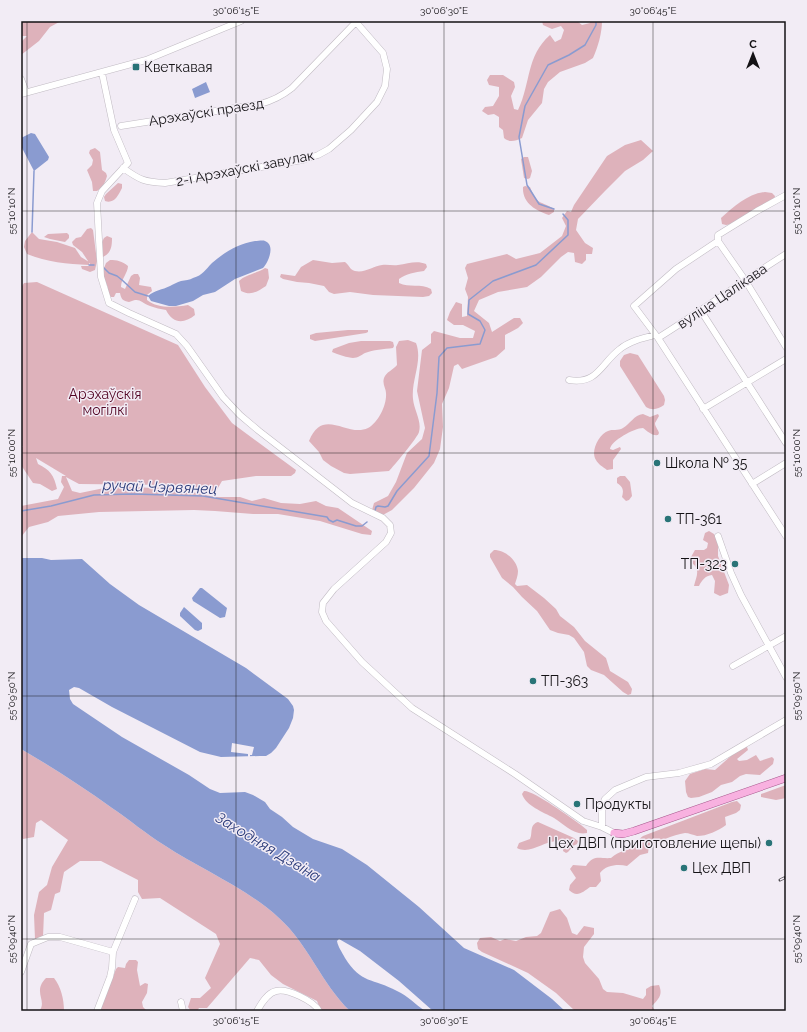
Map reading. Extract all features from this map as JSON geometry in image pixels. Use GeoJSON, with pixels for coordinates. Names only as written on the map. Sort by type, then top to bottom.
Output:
{"type":"FeatureCollection","features":[{"type":"Feature","properties":{"kind":"main road"},"geometry":{"type":"LineString","coordinates":[[614,833],[623,834],[634,831],[786,778]]}},
{"type":"Feature","properties":{"kind":"street"},"geometry":{"type":"LineString","coordinates":[[21,79],[23,93],[102,73],[146,60],[241,21]]}},
{"type":"Feature","properties":{"kind":"street","name":"Арэхаўскі праезд"},"geometry":{"type":"LineString","coordinates":[[121,126],[272,101],[283,96],[292,88],[355,22]]}},
{"type":"Feature","properties":{"kind":"street","name":"2-і Арэхаўскі завулак"},"geometry":{"type":"LineString","coordinates":[[123,168],[138,179],[165,183],[303,160],[318,155],[329,149],[377,102],[385,86],[387,69],[383,53],[355,22]]}},
{"type":"Feature","properties":{"kind":"street"},"geometry":{"type":"LineString","coordinates":[[102,73],[114,130],[128,163],[102,191],[97,203],[101,277],[109,303],[176,334],[187,346],[223,397],[240,415],[352,503],[384,518],[390,525],[391,533],[386,542],[334,589],[323,603],[322,612],[326,622],[362,662],[412,708],[515,774],[583,821],[602,827],[614,833]]}},
{"type":"Feature","properties":{"kind":"street"},"geometry":{"type":"LineString","coordinates":[[786,196],[757,211],[718,238],[676,269],[634,306],[656,336],[786,536]]}},
{"type":"Feature","properties":{"kind":"street"},"geometry":{"type":"LineString","coordinates":[[718,238],[786,347]]}},
{"type":"Feature","properties":{"kind":"street","name":"вуліца Цалікава"},"geometry":{"type":"LineString","coordinates":[[569,380],[584,381],[596,374],[620,349],[640,338],[656,336],[701,311],[744,280],[786,254]]}},
{"type":"Feature","properties":{"kind":"street"},"geometry":{"type":"LineString","coordinates":[[701,311],[786,443]]}},
{"type":"Feature","properties":{"kind":"street"},"geometry":{"type":"LineString","coordinates":[[703,409],[786,359]]}},
{"type":"Feature","properties":{"kind":"street"},"geometry":{"type":"LineString","coordinates":[[752,484],[786,464]]}},
{"type":"Feature","properties":{"kind":"street"},"geometry":{"type":"LineString","coordinates":[[718,536],[734,581],[786,678]]}},
{"type":"Feature","properties":{"kind":"street"},"geometry":{"type":"LineString","coordinates":[[733,666],[786,636]]}},
{"type":"Feature","properties":{"kind":"street"},"geometry":{"type":"LineString","coordinates":[[602,827],[602,806],[605,799],[615,790],[646,777],[679,773],[711,764],[786,720]]}},
{"type":"Feature","properties":{"kind":"street"},"geometry":{"type":"LineString","coordinates":[[97,1011],[110,977],[113,952],[135,898]]}},
{"type":"Feature","properties":{"kind":"street"},"geometry":{"type":"LineString","coordinates":[[21,972],[31,944],[48,937],[60,937],[113,952]]}},
{"type":"Feature","properties":{"kind":"street"},"geometry":{"type":"LineString","coordinates":[[257,1011],[270,994],[280,990],[288,991],[296,995],[314,1005],[319,1011]]}},
{"type":"Feature","properties":{"kind":"street"},"geometry":{"type":"LineString","coordinates":[[181,1002],[183,1011]]}},
{"type":"Feature","properties":{"kind":"green space"},"geometry":{"type":"Polygon","coordinates":[[[21,21],[61,21],[50,27],[39,41],[21,55],[21,42],[27,36],[21,36],[21,21]]]}},
{"type":"Feature","properties":{"kind":"green space"},"geometry":{"type":"Polygon","coordinates":[[[542,21],[577,21],[582,25],[590,23],[590,21],[602,21],[598,45],[593,58],[585,63],[560,72],[548,82],[544,89],[542,103],[528,120],[522,138],[515,141],[508,141],[504,138],[503,130],[499,127],[499,117],[494,114],[488,115],[482,111],[485,107],[493,106],[499,96],[499,87],[489,85],[487,80],[490,75],[503,75],[514,82],[515,87],[511,96],[514,109],[518,110],[533,61],[542,43],[550,35],[555,42],[561,39],[564,30],[561,26],[552,29],[543,25],[542,21]]]}},
{"type":"Feature","properties":{"kind":"green space"},"geometry":{"type":"Polygon","coordinates":[[[641,140],[653,151],[643,160],[625,171],[578,219],[576,230],[585,243],[593,248],[592,254],[586,254],[586,260],[582,264],[575,262],[574,253],[568,252],[541,277],[527,287],[498,292],[479,300],[474,311],[489,323],[492,332],[514,318],[520,318],[523,323],[518,328],[505,335],[505,349],[496,357],[462,369],[458,364],[454,366],[449,388],[442,404],[443,427],[440,449],[434,463],[414,488],[392,510],[381,516],[372,510],[374,503],[388,496],[396,482],[407,453],[422,439],[425,428],[417,391],[422,350],[431,343],[431,334],[434,331],[460,338],[473,338],[475,331],[463,325],[454,325],[447,320],[456,302],[462,304],[462,317],[467,316],[468,297],[465,289],[468,278],[465,268],[467,264],[507,254],[516,259],[540,253],[562,236],[566,226],[562,218],[567,211],[571,212],[574,205],[607,156],[625,145],[641,140]]]}},
{"type":"Feature","properties":{"kind":"green space"},"geometry":{"type":"Polygon","coordinates":[[[95,148],[100,152],[102,170],[107,176],[105,183],[101,188],[97,191],[93,191],[92,182],[87,170],[92,165],[93,160],[89,153],[90,150],[95,148]]]}},
{"type":"Feature","properties":{"kind":"green space"},"geometry":{"type":"Polygon","coordinates":[[[528,157],[532,171],[530,178],[528,179],[524,178],[521,159],[528,157]]]}},
{"type":"Feature","properties":{"kind":"green space"},"geometry":{"type":"Polygon","coordinates":[[[118,183],[122,184],[122,188],[117,196],[111,201],[105,201],[104,197],[106,194],[118,183]]]}},
{"type":"Feature","properties":{"kind":"green space"},"geometry":{"type":"Polygon","coordinates":[[[523,187],[530,187],[537,200],[554,209],[554,212],[549,215],[531,206],[527,202],[523,193],[523,187]]]}},
{"type":"Feature","properties":{"kind":"green space"},"geometry":{"type":"Polygon","coordinates":[[[765,192],[772,193],[775,196],[774,200],[732,224],[722,224],[721,218],[736,205],[752,195],[765,192]]]}},
{"type":"Feature","properties":{"kind":"green space"},"geometry":{"type":"Polygon","coordinates":[[[91,228],[93,230],[97,261],[95,270],[90,272],[82,269],[81,266],[89,266],[90,264],[82,252],[73,245],[72,242],[76,238],[81,237],[87,229],[91,228]]]}},
{"type":"Feature","properties":{"kind":"green space"},"geometry":{"type":"Polygon","coordinates":[[[32,232],[39,239],[57,242],[75,248],[81,257],[89,262],[89,265],[57,262],[27,254],[24,247],[25,241],[32,232]]]}},
{"type":"Feature","properties":{"kind":"green space"},"geometry":{"type":"Polygon","coordinates":[[[67,233],[69,238],[65,242],[44,237],[48,234],[67,233]]]}},
{"type":"Feature","properties":{"kind":"green space"},"geometry":{"type":"Polygon","coordinates":[[[107,236],[112,238],[111,247],[108,254],[103,257],[101,256],[100,246],[104,238],[107,236]]]}},
{"type":"Feature","properties":{"kind":"green space"},"geometry":{"type":"Polygon","coordinates":[[[110,260],[119,261],[128,266],[121,287],[125,289],[131,276],[138,274],[140,278],[139,285],[151,287],[152,291],[147,295],[147,300],[151,303],[172,307],[188,305],[194,309],[195,315],[187,320],[179,321],[172,318],[166,310],[152,307],[138,300],[129,302],[125,301],[120,293],[116,293],[114,297],[111,297],[108,294],[108,288],[102,273],[106,263],[110,260]]]}},
{"type":"Feature","properties":{"kind":"green space"},"geometry":{"type":"Polygon","coordinates":[[[313,260],[332,263],[345,262],[355,271],[363,271],[382,265],[396,265],[415,262],[426,264],[427,267],[424,271],[405,276],[399,279],[399,283],[427,287],[431,289],[432,293],[429,296],[423,297],[373,295],[350,292],[334,294],[329,292],[324,286],[297,282],[280,277],[281,274],[295,276],[301,267],[313,260]]]}},
{"type":"Feature","properties":{"kind":"green space"},"geometry":{"type":"Polygon","coordinates":[[[265,268],[268,269],[269,278],[266,286],[254,293],[241,291],[239,281],[265,268]]]}},
{"type":"Feature","properties":{"kind":"green space","name":"Арэхаўскія могілкі"},"geometry":{"type":"Polygon","coordinates":[[[37,282],[178,345],[205,387],[232,423],[296,470],[291,476],[256,476],[222,481],[215,493],[173,485],[79,484],[66,477],[72,491],[80,493],[114,486],[162,487],[174,488],[215,497],[240,497],[252,501],[264,498],[281,503],[300,504],[316,501],[326,506],[338,508],[372,531],[371,535],[362,534],[320,521],[278,514],[194,510],[99,512],[58,516],[48,522],[29,527],[21,537],[21,506],[58,499],[64,487],[61,482],[62,476],[66,476],[36,458],[38,464],[46,468],[53,477],[57,489],[52,491],[40,484],[33,483],[21,465],[21,447],[23,447],[21,445],[21,288],[24,283],[37,282]]]}},
{"type":"Feature","properties":{"kind":"green space"},"geometry":{"type":"Polygon","coordinates":[[[368,330],[368,332],[315,341],[310,339],[310,335],[316,333],[368,330]]]}},
{"type":"Feature","properties":{"kind":"green space"},"geometry":{"type":"Polygon","coordinates":[[[408,340],[416,343],[418,350],[418,364],[413,399],[419,420],[420,428],[418,435],[389,471],[350,474],[344,473],[331,466],[323,460],[319,452],[309,441],[315,431],[321,426],[328,424],[360,430],[368,428],[376,422],[382,412],[386,397],[383,382],[384,378],[386,374],[397,365],[396,347],[399,341],[408,340]]]}},
{"type":"Feature","properties":{"kind":"green space"},"geometry":{"type":"Polygon","coordinates":[[[361,341],[390,341],[393,342],[394,346],[393,348],[368,352],[355,358],[346,357],[332,352],[333,349],[349,343],[361,341]]]}},
{"type":"Feature","properties":{"kind":"green space"},"geometry":{"type":"Polygon","coordinates":[[[630,353],[638,355],[664,396],[664,405],[653,409],[646,407],[620,366],[620,361],[624,355],[630,353]]]}},
{"type":"Feature","properties":{"kind":"green space"},"geometry":{"type":"Polygon","coordinates":[[[643,414],[650,417],[658,414],[659,416],[655,426],[659,433],[658,435],[652,434],[643,428],[634,430],[614,442],[610,449],[613,450],[620,447],[621,449],[613,460],[613,469],[607,470],[598,463],[594,457],[596,444],[599,439],[610,430],[623,428],[637,416],[643,414]]]}},
{"type":"Feature","properties":{"kind":"green space"},"geometry":{"type":"Polygon","coordinates":[[[620,476],[625,476],[630,482],[632,496],[626,501],[622,497],[622,487],[617,483],[617,478],[620,476]]]}},
{"type":"Feature","properties":{"kind":"green space"},"geometry":{"type":"Polygon","coordinates":[[[709,531],[714,534],[718,542],[718,556],[729,585],[728,593],[720,596],[714,593],[715,581],[712,575],[707,576],[699,586],[694,586],[697,571],[692,563],[691,557],[695,550],[704,550],[707,548],[708,543],[703,540],[705,533],[709,531]]]}},
{"type":"Feature","properties":{"kind":"green space"},"geometry":{"type":"Polygon","coordinates":[[[494,550],[498,550],[510,556],[515,563],[518,571],[515,584],[517,586],[527,585],[556,609],[560,616],[574,627],[585,641],[606,658],[610,671],[628,682],[632,689],[631,694],[628,695],[623,692],[604,675],[591,670],[587,666],[584,652],[574,638],[569,635],[550,630],[537,611],[502,578],[490,557],[490,554],[494,550]]]}},
{"type":"Feature","properties":{"kind":"green space"},"geometry":{"type":"Polygon","coordinates":[[[745,746],[748,750],[737,759],[739,761],[747,760],[756,755],[760,761],[772,757],[774,759],[773,764],[760,775],[746,774],[740,776],[732,782],[721,785],[712,792],[699,797],[688,797],[685,781],[690,774],[705,769],[715,770],[740,748],[745,746]]]}},
{"type":"Feature","properties":{"kind":"green space"},"geometry":{"type":"Polygon","coordinates":[[[21,749],[79,785],[157,841],[238,888],[266,907],[279,918],[299,940],[331,988],[350,1011],[321,1011],[317,1001],[283,984],[271,975],[259,960],[250,958],[207,1008],[199,1008],[197,1011],[191,1011],[188,1007],[191,998],[200,998],[211,988],[205,978],[220,944],[216,934],[160,898],[142,899],[138,892],[138,880],[101,861],[80,861],[64,872],[60,892],[55,894],[51,910],[44,913],[43,937],[35,939],[34,915],[39,892],[47,885],[52,867],[68,840],[41,820],[36,823],[34,837],[23,839],[21,837],[21,749]]]}},
{"type":"Feature","properties":{"kind":"green space"},"geometry":{"type":"Polygon","coordinates":[[[786,785],[786,798],[776,800],[761,797],[761,794],[786,785]]]}},
{"type":"Feature","properties":{"kind":"green space"},"geometry":{"type":"Polygon","coordinates":[[[524,791],[535,795],[552,805],[581,825],[587,830],[587,833],[578,833],[573,831],[554,818],[535,808],[524,798],[522,794],[524,791]]]}},
{"type":"Feature","properties":{"kind":"green space"},"geometry":{"type":"Polygon","coordinates":[[[737,801],[741,805],[740,810],[725,817],[726,825],[720,829],[705,835],[697,836],[685,833],[666,838],[649,846],[648,853],[640,855],[627,866],[616,865],[605,868],[600,873],[601,881],[596,887],[590,887],[577,894],[569,890],[570,885],[576,878],[570,869],[573,865],[586,866],[594,858],[611,858],[619,852],[632,848],[643,836],[737,801]]]}},
{"type":"Feature","properties":{"kind":"green space"},"geometry":{"type":"Polygon","coordinates":[[[538,822],[574,838],[578,841],[577,844],[566,853],[563,851],[563,845],[557,841],[527,850],[517,848],[519,843],[530,839],[532,827],[538,822]]]}},
{"type":"Feature","properties":{"kind":"green space"},"geometry":{"type":"Polygon","coordinates":[[[560,909],[567,918],[572,933],[577,935],[584,926],[594,928],[594,934],[584,947],[583,957],[585,963],[599,979],[603,989],[607,992],[623,993],[643,999],[646,995],[646,989],[651,986],[659,985],[661,991],[660,996],[652,1006],[655,1011],[575,1011],[556,993],[528,973],[478,949],[477,943],[480,938],[491,937],[500,941],[505,939],[516,941],[526,937],[537,936],[541,933],[550,912],[560,909]]]}},
{"type":"Feature","properties":{"kind":"green space"},"geometry":{"type":"Polygon","coordinates":[[[129,960],[136,960],[138,962],[137,970],[140,986],[145,983],[148,984],[147,993],[142,1002],[143,1007],[147,1011],[100,1011],[116,969],[118,967],[125,968],[129,960]]]}},
{"type":"Feature","properties":{"kind":"green space"},"geometry":{"type":"Polygon","coordinates":[[[46,978],[54,978],[59,985],[63,998],[64,1011],[39,1011],[42,1004],[40,988],[46,978]]]}},
{"type":"Feature","properties":{"kind":"water"},"geometry":{"type":"Polygon","coordinates":[[[206,82],[210,92],[195,98],[192,89],[206,82]]]}},
{"type":"Feature","properties":{"kind":"water"},"geometry":{"type":"Polygon","coordinates":[[[31,133],[35,134],[49,157],[48,160],[34,171],[21,146],[21,138],[31,133]]]}},
{"type":"Feature","properties":{"kind":"water"},"geometry":{"type":"Polygon","coordinates":[[[255,241],[265,241],[270,246],[271,250],[269,258],[263,268],[235,279],[215,292],[203,295],[193,301],[176,306],[169,306],[151,301],[148,296],[153,292],[199,275],[222,255],[238,246],[255,241]]]}},
{"type":"Feature","properties":{"kind":"water","name":"Заходняя Дзвіна"},"geometry":{"type":"Polygon","coordinates":[[[21,558],[42,558],[51,560],[82,559],[110,584],[139,605],[246,668],[288,699],[294,710],[289,728],[271,753],[266,756],[221,757],[200,752],[112,707],[79,688],[74,687],[69,690],[70,699],[73,704],[122,737],[189,775],[210,789],[220,793],[245,792],[253,795],[265,802],[270,809],[293,827],[313,839],[342,849],[367,865],[419,907],[464,948],[514,970],[552,999],[565,1011],[433,1011],[399,981],[360,951],[339,939],[337,941],[340,950],[356,972],[368,979],[401,993],[425,1011],[350,1011],[331,988],[299,940],[279,918],[266,907],[238,888],[157,841],[79,785],[21,749],[21,558]]]}},
{"type":"Feature","properties":{"kind":"water"},"geometry":{"type":"Polygon","coordinates":[[[200,588],[227,608],[225,617],[220,618],[193,601],[192,598],[200,588]]]}},
{"type":"Feature","properties":{"kind":"water"},"geometry":{"type":"Polygon","coordinates":[[[184,607],[202,623],[202,629],[198,631],[195,630],[180,616],[180,613],[184,607]]]}},
{"type":"Feature","properties":{"kind":"pier"},"geometry":{"type":"Polygon","coordinates":[[[232,743],[254,747],[252,755],[248,757],[248,754],[231,752],[232,743]]]}},
{"type":"Feature","properties":{"kind":"waterway","name":"ручай Чэрвянец"},"geometry":{"type":"LineString","coordinates":[[554,209],[539,204],[527,185],[519,137],[525,106],[548,65],[585,45],[596,25],[596,21]]}},
{"type":"Feature","properties":{"kind":"waterway"},"geometry":{"type":"LineString","coordinates":[[32,232],[34,171]]}},
{"type":"Feature","properties":{"kind":"waterway","name":"ручай Чэрвянец"},"geometry":{"type":"LineString","coordinates":[[375,511],[376,507],[378,506],[388,506],[397,491],[429,456],[437,393],[439,357],[447,348],[480,344],[485,330],[480,321],[468,314],[469,300],[493,281],[536,265],[568,235],[568,220],[563,214]]}},
{"type":"Feature","properties":{"kind":"waterway"},"geometry":{"type":"LineString","coordinates":[[89,265],[94,265]]}},
{"type":"Feature","properties":{"kind":"waterway"},"geometry":{"type":"LineString","coordinates":[[103,267],[109,273],[117,276],[135,292],[148,296]]}},
{"type":"Feature","properties":{"kind":"waterway","name":"ручай Чэрвянец"},"geometry":{"type":"LineString","coordinates":[[21,511],[51,506],[94,495],[133,494],[203,496],[327,517],[333,522],[337,520],[356,526],[362,526],[367,522]]}},
{"type":"Feature","properties":{"kind":"railway"},"geometry":{"type":"LineString","coordinates":[[780,880],[786,877]]}},
{"type":"Feature","properties":{"kind":"place","name":"Кветкавая"},"geometry":{"type":"Point","coordinates":[136,67]}},
{"type":"Feature","properties":{"kind":"place","name":"Школа № 35"},"geometry":{"type":"Point","coordinates":[657,463]}},
{"type":"Feature","properties":{"kind":"place","name":"ТП-361"},"geometry":{"type":"Point","coordinates":[668,519]}},
{"type":"Feature","properties":{"kind":"place","name":"ТП-323"},"geometry":{"type":"Point","coordinates":[735,564]}},
{"type":"Feature","properties":{"kind":"place","name":"ТП-363"},"geometry":{"type":"Point","coordinates":[533,681]}},
{"type":"Feature","properties":{"kind":"place","name":"Продукты"},"geometry":{"type":"Point","coordinates":[577,804]}},
{"type":"Feature","properties":{"kind":"place","name":"Цех ДВП (приготовление щепы)"},"geometry":{"type":"Point","coordinates":[769,843]}},
{"type":"Feature","properties":{"kind":"place","name":"Цех ДВП"},"geometry":{"type":"Point","coordinates":[684,868]}}]}
